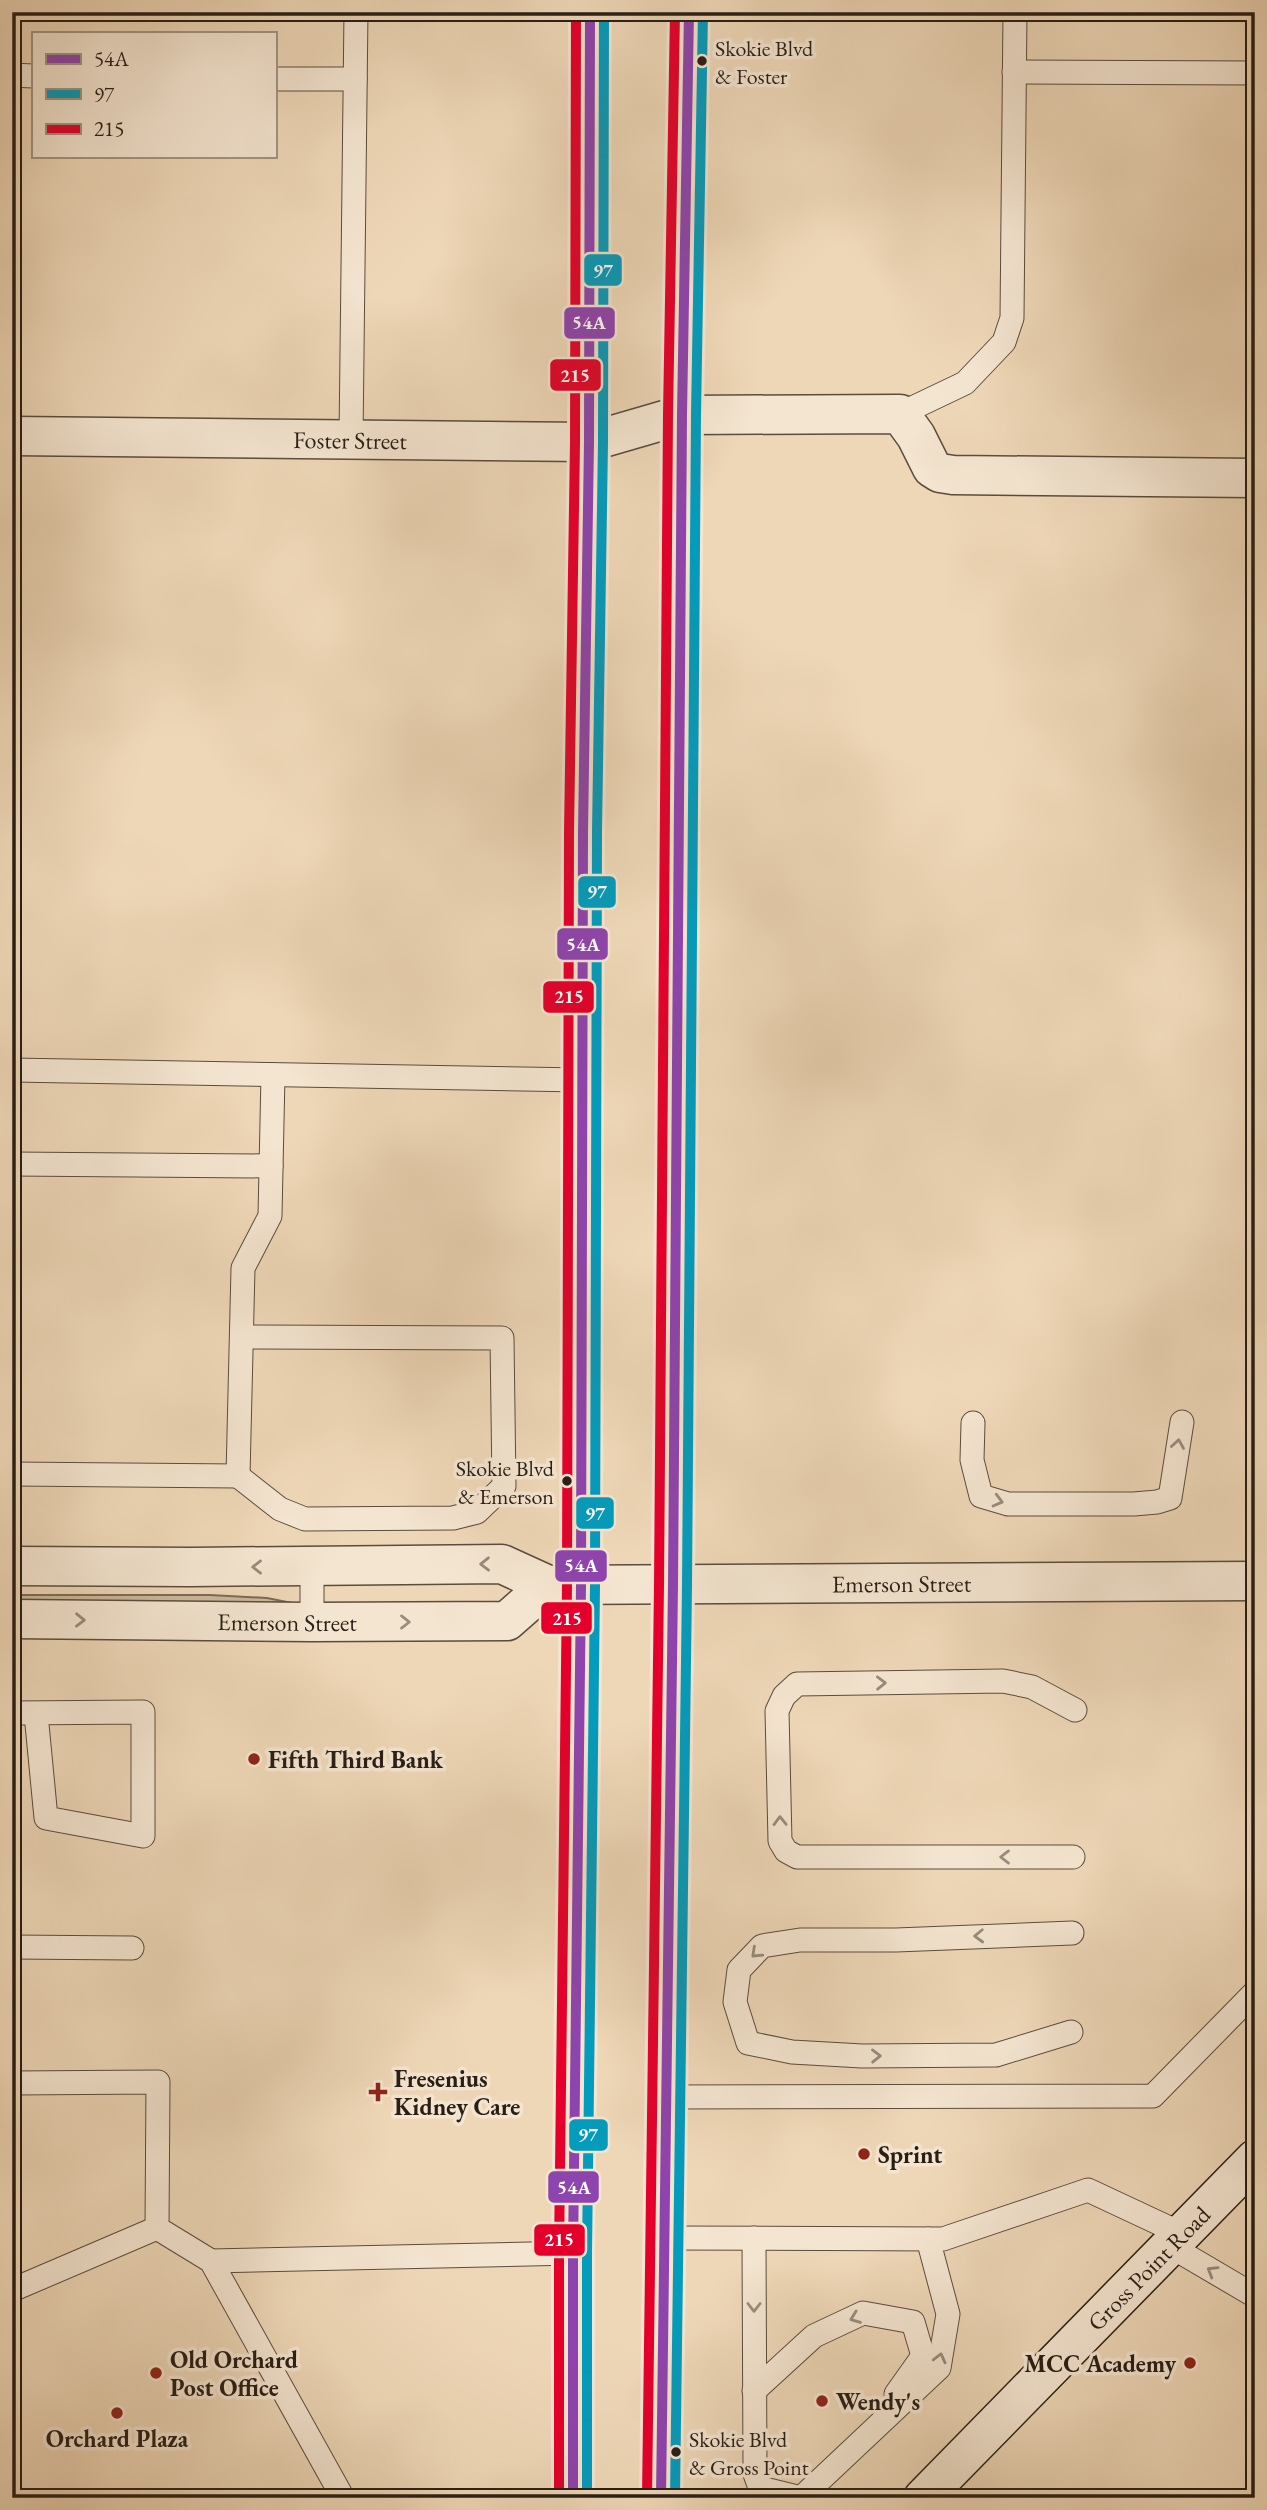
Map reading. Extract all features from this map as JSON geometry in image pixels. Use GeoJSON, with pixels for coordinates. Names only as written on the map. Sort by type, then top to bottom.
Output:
{"type":"FeatureCollection","features":[{"type":"Feature","properties":{"kind":"main road"},"geometry":{"type":"LineString","coordinates":[[573,2498],[573,2253],[565,1585],[582,1080],[589,442],[590,12]]}},
{"type":"Feature","properties":{"kind":"main road"},"geometry":{"type":"LineString","coordinates":[[661,2498],[673,1585],[682,415],[689,12]]}},
{"type":"Feature","properties":{"kind":"street","name":"Foster Street"},"geometry":{"type":"LineString","coordinates":[[12,436],[589,442],[682,415],[900,414]]}},
{"type":"Feature","properties":{"kind":"street"},"geometry":{"type":"LineString","coordinates":[[900,414],[916,436],[932,468],[940,473],[1255,478]]}},
{"type":"Feature","properties":{"kind":"street","name":"Emerson Street"},"geometry":{"type":"LineString","coordinates":[[12,1566],[502,1564],[565,1585],[1255,1581]]}},
{"type":"Feature","properties":{"kind":"street","name":"Emerson Street"},"geometry":{"type":"LineString","coordinates":[[12,1619],[508,1621],[565,1585]]}},
{"type":"Feature","properties":{"kind":"street","name":"Gross Point Road"},"geometry":{"type":"LineString","coordinates":[[923,2498],[1255,2159]]}},
{"type":"Feature","properties":{"kind":"lane"},"geometry":{"type":"LineString","coordinates":[[351,439],[356,12]]}},
{"type":"Feature","properties":{"kind":"lane"},"geometry":{"type":"LineString","coordinates":[[900,414],[965,383],[1004,342],[1012,318],[1015,12]]}},
{"type":"Feature","properties":{"kind":"lane"},"geometry":{"type":"LineString","coordinates":[[1014,72],[1255,73]]}},
{"type":"Feature","properties":{"kind":"lane"},"geometry":{"type":"LineString","coordinates":[[12,75],[32,76]]}},
{"type":"Feature","properties":{"kind":"lane"},"geometry":{"type":"LineString","coordinates":[[276,79],[355,79]]}},
{"type":"Feature","properties":{"kind":"lane"},"geometry":{"type":"LineString","coordinates":[[12,1070],[582,1080]]}},
{"type":"Feature","properties":{"kind":"lane"},"geometry":{"type":"LineString","coordinates":[[238,1476],[243,1268],[270,1216],[273,1075]]}},
{"type":"Feature","properties":{"kind":"lane"},"geometry":{"type":"LineString","coordinates":[[12,1164],[271,1166]]}},
{"type":"Feature","properties":{"kind":"lane"},"geometry":{"type":"LineString","coordinates":[[12,1474],[238,1476],[280,1509],[305,1519],[453,1518],[477,1512],[503,1486],[502,1338],[242,1337]]}},
{"type":"Feature","properties":{"kind":"lane"},"geometry":{"type":"LineString","coordinates":[[973,1423],[972,1460],[981,1496],[1008,1504],[1134,1504],[1170,1498],[1182,1422]]}},
{"type":"Feature","properties":{"kind":"lane"},"geometry":{"type":"LineString","coordinates":[[312,1566],[312,1622]]}},
{"type":"Feature","properties":{"kind":"lane"},"geometry":{"type":"LineString","coordinates":[[1073,1857],[797,1857],[786,1851],[780,1841],[777,1711],[784,1696],[797,1684],[1003,1681],[1032,1687],[1075,1710]]}},
{"type":"Feature","properties":{"kind":"lane"},"geometry":{"type":"LineString","coordinates":[[12,1713],[143,1712],[143,1836],[46,1818],[36,1714]]}},
{"type":"Feature","properties":{"kind":"lane"},"geometry":{"type":"LineString","coordinates":[[1071,2032],[996,2055],[862,2056],[792,2052],[748,2043],[735,2002],[739,1970],[762,1945],[800,1940],[896,1940],[1072,1933]]}},
{"type":"Feature","properties":{"kind":"lane"},"geometry":{"type":"LineString","coordinates":[[12,1947],[132,1948]]}},
{"type":"Feature","properties":{"kind":"lane"},"geometry":{"type":"LineString","coordinates":[[666,2096],[1153,2096],[1255,1992]]}},
{"type":"Feature","properties":{"kind":"lane"},"geometry":{"type":"LineString","coordinates":[[12,2083],[158,2082],[157,2228]]}},
{"type":"Feature","properties":{"kind":"lane"},"geometry":{"type":"LineString","coordinates":[[664,2238],[943,2239],[1088,2190],[1176,2240],[1255,2296]]}},
{"type":"Feature","properties":{"kind":"lane"},"geometry":{"type":"LineString","coordinates":[[157,2228],[211,2261],[343,2498]]}},
{"type":"Feature","properties":{"kind":"lane"},"geometry":{"type":"LineString","coordinates":[[12,2290],[157,2228]]}},
{"type":"Feature","properties":{"kind":"lane"},"geometry":{"type":"LineString","coordinates":[[754,2238],[755,2474],[760,2488]]}},
{"type":"Feature","properties":{"kind":"lane"},"geometry":{"type":"LineString","coordinates":[[760,2488],[801,2498],[939,2368],[948,2314],[928,2239]]}},
{"type":"Feature","properties":{"kind":"lane"},"geometry":{"type":"LineString","coordinates":[[211,2261],[573,2253]]}},
{"type":"Feature","properties":{"kind":"lane"},"geometry":{"type":"LineString","coordinates":[[754,2391],[814,2336],[863,2313],[913,2322],[923,2356],[899,2391],[800,2482],[760,2488]]}},
{"type":"Feature","properties":{"kind":"shaded area"},"geometry":{"type":"Polygon","coordinates":[[[12,1595],[210,1595],[267,1598],[297,1604],[12,1605],[12,1595]]]}},
{"type":"Feature","properties":{"kind":"transit line","name":"215"},"geometry":{"type":"LineString","coordinates":[[559,2498],[576,12]]}},
{"type":"Feature","properties":{"kind":"transit line","name":"54A"},"geometry":{"type":"LineString","coordinates":[[573,2498],[590,12]]}},
{"type":"Feature","properties":{"kind":"transit line","name":"97"},"geometry":{"type":"LineString","coordinates":[[587,2498],[604,12]]}},
{"type":"Feature","properties":{"kind":"transit line","name":"215"},"geometry":{"type":"LineString","coordinates":[[647,2498],[659,1585],[668,415],[675,12]]}},
{"type":"Feature","properties":{"kind":"transit line","name":"54A"},"geometry":{"type":"LineString","coordinates":[[661,2498],[673,1585],[682,415],[689,12]]}},
{"type":"Feature","properties":{"kind":"transit line","name":"97"},"geometry":{"type":"LineString","coordinates":[[675,2498],[687,1585],[696,415],[703,12]]}},
{"type":"Feature","properties":{"kind":"place","name":"Skokie Blvd & Foster"},"geometry":{"type":"Point","coordinates":[702,61]}},
{"type":"Feature","properties":{"kind":"place","name":"Skokie Blvd & Emerson"},"geometry":{"type":"Point","coordinates":[567,1481]}},
{"type":"Feature","properties":{"kind":"place","name":"Fifth Third Bank"},"geometry":{"type":"Point","coordinates":[254,1759]}},
{"type":"Feature","properties":{"kind":"place","name":"Fresenius Kidney Care"},"geometry":{"type":"Point","coordinates":[378,2092]}},
{"type":"Feature","properties":{"kind":"place","name":"Sprint"},"geometry":{"type":"Point","coordinates":[864,2154]}},
{"type":"Feature","properties":{"kind":"place","name":"MCC Academy"},"geometry":{"type":"Point","coordinates":[1190,2363]}},
{"type":"Feature","properties":{"kind":"place","name":"Old Orchard Post Office"},"geometry":{"type":"Point","coordinates":[156,2373]}},
{"type":"Feature","properties":{"kind":"place","name":"Wendy's"},"geometry":{"type":"Point","coordinates":[822,2401]}},
{"type":"Feature","properties":{"kind":"place","name":"Orchard Plaza"},"geometry":{"type":"Point","coordinates":[117,2413]}},
{"type":"Feature","properties":{"kind":"place","name":"Skokie Blvd & Gross Point"},"geometry":{"type":"Point","coordinates":[676,2452]}}]}
